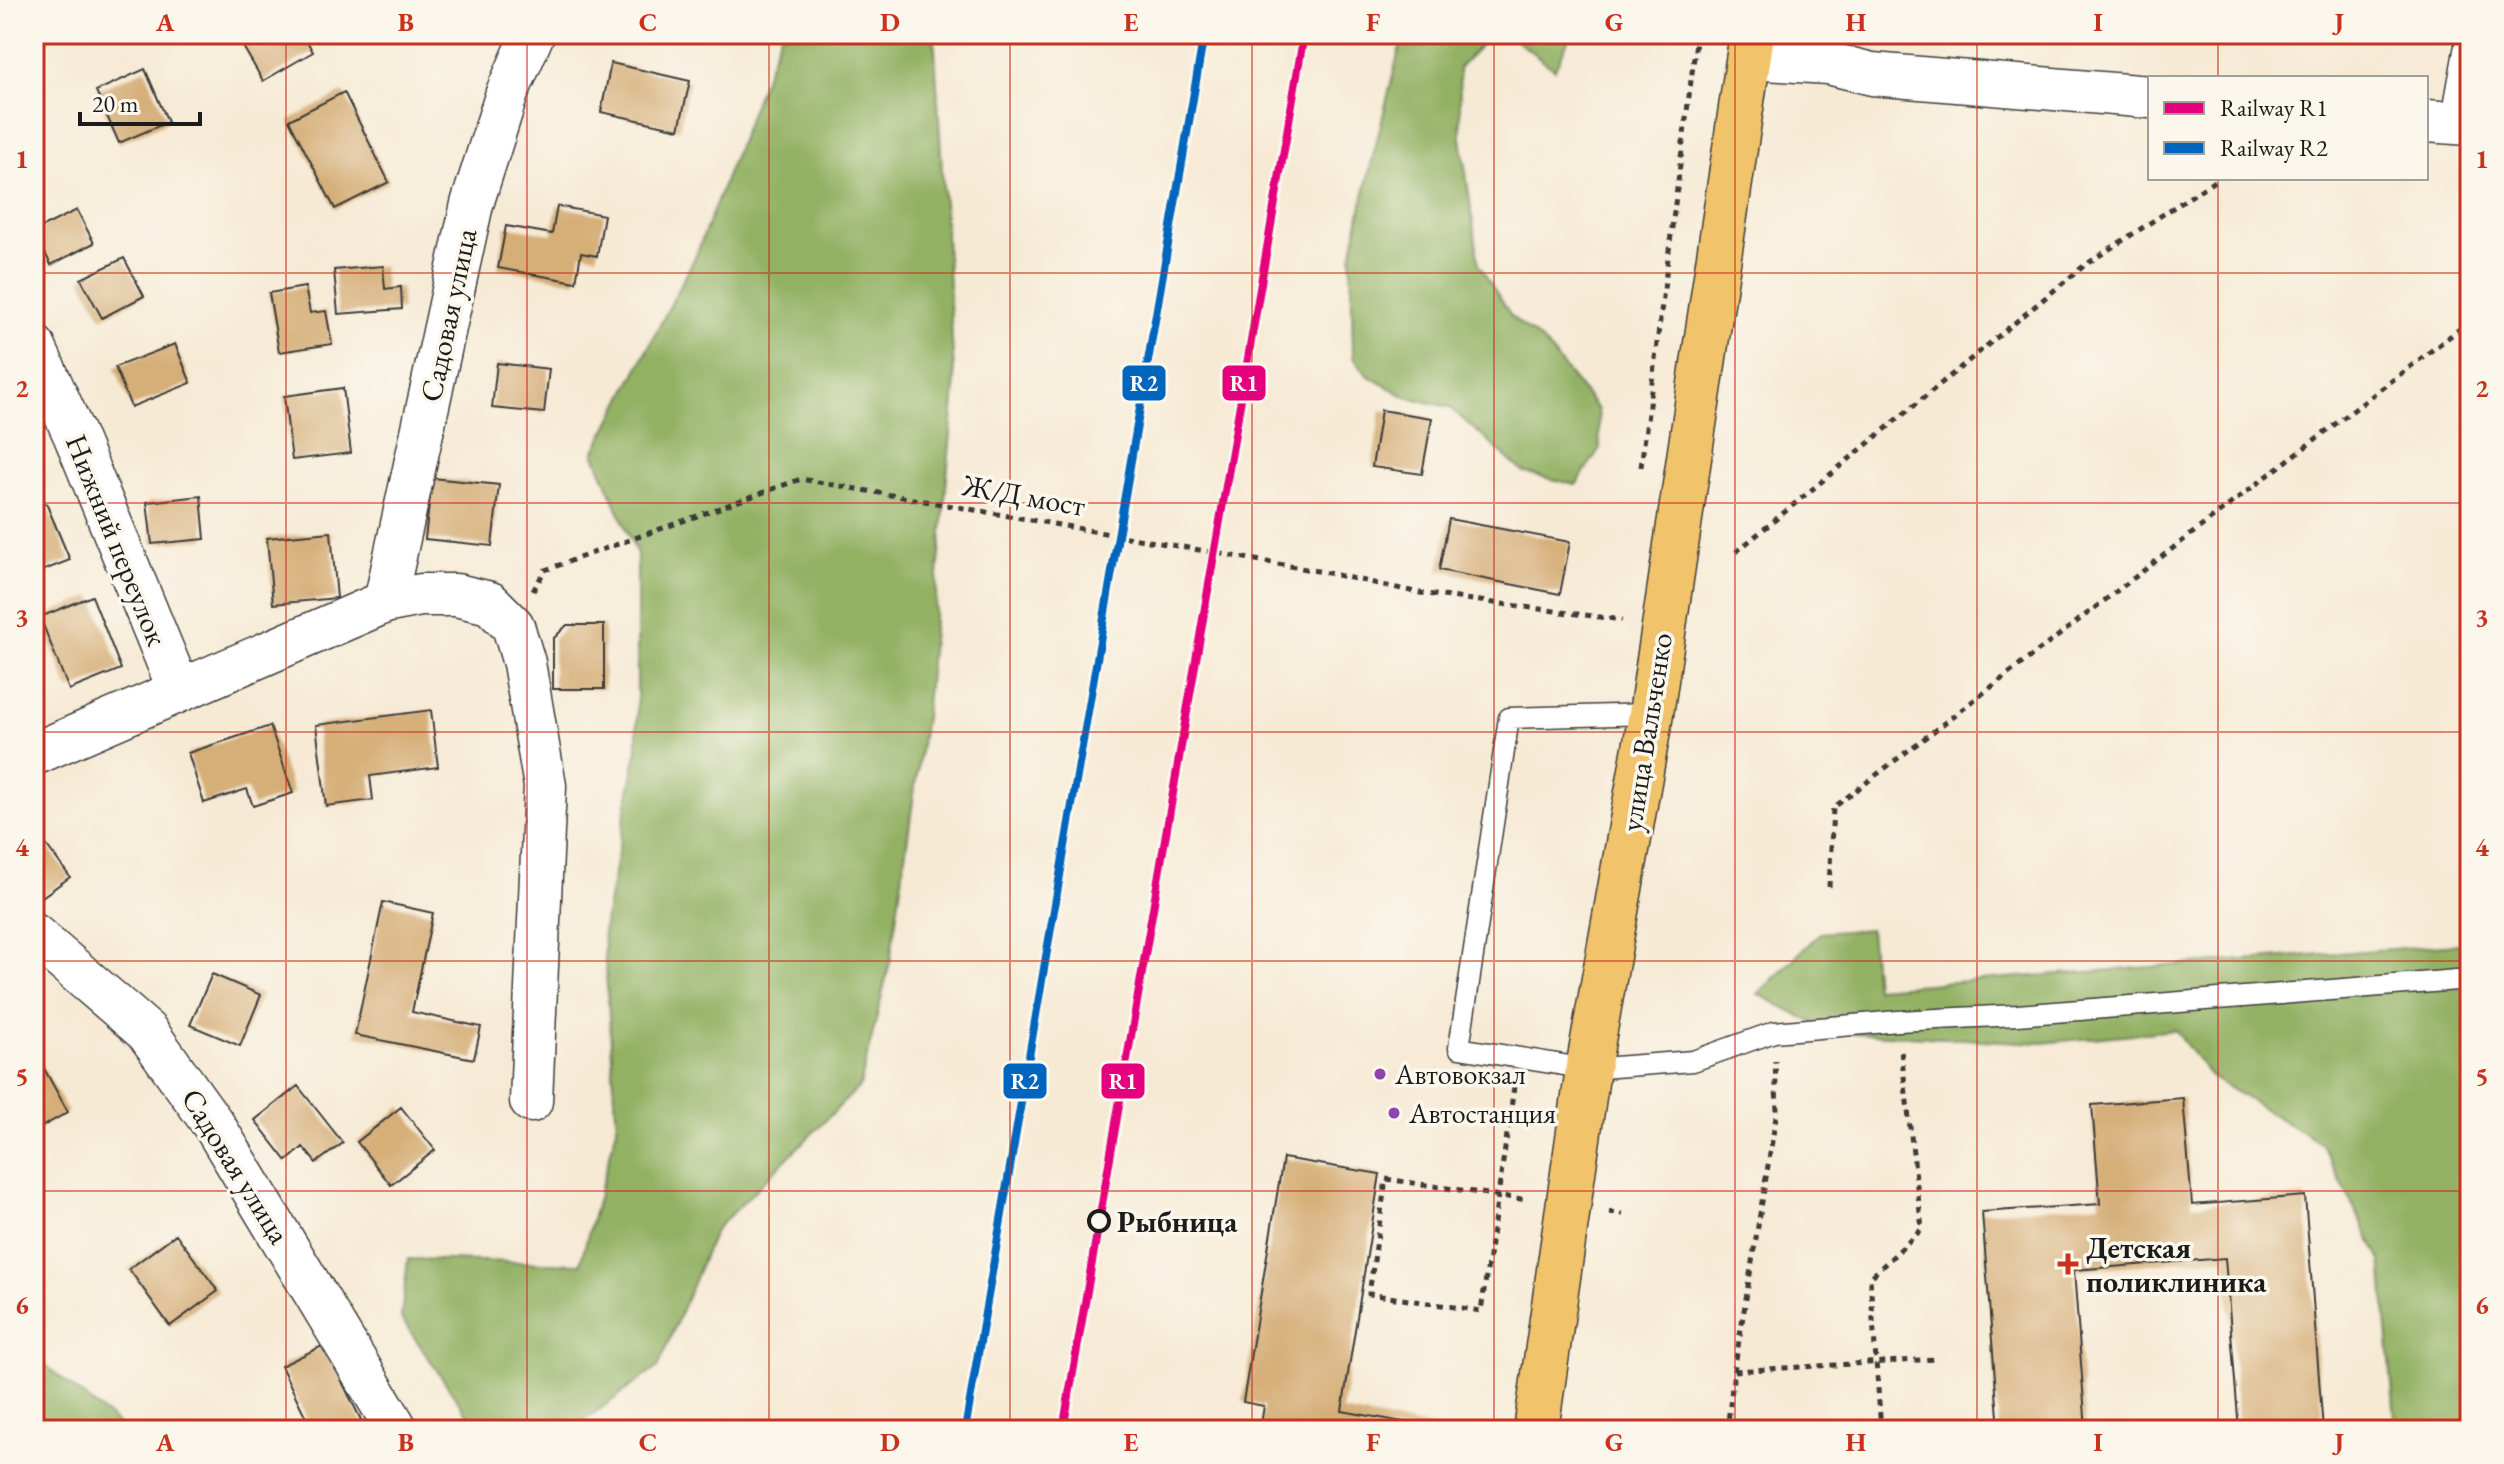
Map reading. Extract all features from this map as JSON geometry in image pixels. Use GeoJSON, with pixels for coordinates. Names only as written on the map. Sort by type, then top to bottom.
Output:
{"type":"FeatureCollection","features":[{"type":"Feature","properties":{"kind":"main road","name":"улица Вальченко"},"geometry":{"type":"LineString","coordinates":[[1536,1430],[1588,1069],[1651,714],[1750,46]]}},
{"type":"Feature","properties":{"kind":"street","name":"Садовая улица"},"geometry":{"type":"LineString","coordinates":[[385,602],[472,204],[507,93],[533,34]]}},
{"type":"Feature","properties":{"kind":"street"},"geometry":{"type":"LineString","coordinates":[[1750,46],[1872,74],[2148,97]]}},
{"type":"Feature","properties":{"kind":"street","name":"Нижний переулок"},"geometry":{"type":"LineString","coordinates":[[34,346],[74,434],[179,690]]}},
{"type":"Feature","properties":{"kind":"street"},"geometry":{"type":"LineString","coordinates":[[34,754],[385,602],[421,595],[456,595],[490,603],[513,626],[524,663],[545,786],[531,1101]]}},
{"type":"Feature","properties":{"kind":"street","name":"Садовая улица"},"geometry":{"type":"LineString","coordinates":[[34,935],[147,1032],[215,1127],[397,1430]]}},
{"type":"Feature","properties":{"kind":"lane"},"geometry":{"type":"LineString","coordinates":[[2449,123],[2467,34]]}},
{"type":"Feature","properties":{"kind":"lane"},"geometry":{"type":"LineString","coordinates":[[1651,714],[1509,718],[1459,1048],[1588,1069],[1693,1061],[1774,1032],[2470,979]]}},
{"type":"Feature","properties":{"kind":"path"},"geometry":{"type":"LineString","coordinates":[[1640,472],[1697,34]]}},
{"type":"Feature","properties":{"kind":"path"},"geometry":{"type":"LineString","coordinates":[[1736,552],[2085,265],[2216,180]]}},
{"type":"Feature","properties":{"kind":"path"},"geometry":{"type":"LineString","coordinates":[[1829,887],[1833,808],[2470,321]]}},
{"type":"Feature","properties":{"kind":"path","name":"Ж/Д мост"},"geometry":{"type":"LineString","coordinates":[[513,626],[545,570],[801,479],[1323,572],[1420,593],[1622,621],[1624,607]]}},
{"type":"Feature","properties":{"kind":"path"},"geometry":{"type":"LineString","coordinates":[[1881,1430],[1870,1278],[1922,1229],[1898,1021]]}},
{"type":"Feature","properties":{"kind":"path"},"geometry":{"type":"LineString","coordinates":[[1727,1430],[1777,1111],[1774,1032]]}},
{"type":"Feature","properties":{"kind":"path"},"geometry":{"type":"LineString","coordinates":[[1518,1058],[1498,1196],[1481,1311],[1369,1294],[1386,1179],[1498,1196],[1623,1214]]}},
{"type":"Feature","properties":{"kind":"path"},"geometry":{"type":"LineString","coordinates":[[1734,1371],[1935,1359]]}},
{"type":"Feature","properties":{"kind":"green space"},"geometry":{"type":"Polygon","coordinates":[[[781,34],[934,34],[955,389],[925,717],[890,962],[860,1086],[715,1230],[658,1367],[571,1430],[478,1430],[401,1318],[408,1259],[580,1264],[617,1128],[603,932],[637,750],[637,554],[594,453],[696,255],[781,34]]]}},
{"type":"Feature","properties":{"kind":"green space"},"geometry":{"type":"Polygon","coordinates":[[[1403,34],[1491,34],[1459,68],[1461,138],[1479,265],[1512,317],[1544,343],[1598,410],[1600,448],[1576,485],[1523,472],[1449,407],[1406,397],[1367,375],[1353,357],[1351,257],[1403,34]]]}},
{"type":"Feature","properties":{"kind":"green space"},"geometry":{"type":"Polygon","coordinates":[[[1507,34],[1571,34],[1555,69],[1507,34]]]}},
{"type":"Feature","properties":{"kind":"green space"},"geometry":{"type":"Polygon","coordinates":[[[1870,929],[1875,988],[2470,943],[2470,1430],[2396,1430],[2381,1261],[2322,1144],[2211,1077],[2175,1030],[2041,1043],[1831,1032],[1758,994],[1820,933],[1870,929]]]}},
{"type":"Feature","properties":{"kind":"green space"},"geometry":{"type":"Polygon","coordinates":[[[34,1356],[125,1430],[34,1430],[34,1356]]]}},
{"type":"Feature","properties":{"kind":"building"},"geometry":{"type":"Polygon","coordinates":[[[303,34],[313,52],[263,81],[237,36],[303,34]]]}},
{"type":"Feature","properties":{"kind":"building"},"geometry":{"type":"Polygon","coordinates":[[[611,63],[690,81],[679,129],[601,112],[611,63]]]}},
{"type":"Feature","properties":{"kind":"building"},"geometry":{"type":"Polygon","coordinates":[[[145,69],[168,122],[119,143],[96,91],[145,69]]]}},
{"type":"Feature","properties":{"kind":"building"},"geometry":{"type":"Polygon","coordinates":[[[344,92],[389,182],[335,209],[289,120],[344,92]]]}},
{"type":"Feature","properties":{"kind":"building"},"geometry":{"type":"Polygon","coordinates":[[[557,206],[604,215],[597,256],[581,253],[576,282],[498,268],[506,226],[552,234],[557,206]]]}},
{"type":"Feature","properties":{"kind":"building"},"geometry":{"type":"Polygon","coordinates":[[[77,210],[94,243],[51,265],[34,231],[77,210]]]}},
{"type":"Feature","properties":{"kind":"building"},"geometry":{"type":"Polygon","coordinates":[[[124,258],[144,296],[102,318],[81,279],[124,258]]]}},
{"type":"Feature","properties":{"kind":"building"},"geometry":{"type":"Polygon","coordinates":[[[383,266],[385,289],[401,287],[402,309],[338,314],[334,270],[383,266]]]}},
{"type":"Feature","properties":{"kind":"building"},"geometry":{"type":"Polygon","coordinates":[[[305,287],[310,313],[326,311],[332,344],[279,352],[269,293],[305,287]]]}},
{"type":"Feature","properties":{"kind":"building"},"geometry":{"type":"Polygon","coordinates":[[[175,344],[191,383],[131,407],[115,367],[175,344]]]}},
{"type":"Feature","properties":{"kind":"building"},"geometry":{"type":"Polygon","coordinates":[[[497,363],[549,369],[544,413],[492,408],[497,363]]]}},
{"type":"Feature","properties":{"kind":"building"},"geometry":{"type":"Polygon","coordinates":[[[343,388],[351,453],[292,460],[284,396],[343,388]]]}},
{"type":"Feature","properties":{"kind":"building"},"geometry":{"type":"Polygon","coordinates":[[[1381,410],[1432,418],[1422,474],[1372,467],[1381,410]]]}},
{"type":"Feature","properties":{"kind":"building"},"geometry":{"type":"Polygon","coordinates":[[[432,478],[499,485],[492,546],[425,539],[432,478]]]}},
{"type":"Feature","properties":{"kind":"building"},"geometry":{"type":"Polygon","coordinates":[[[201,496],[205,539],[152,544],[147,502],[201,496]]]}},
{"type":"Feature","properties":{"kind":"building"},"geometry":{"type":"Polygon","coordinates":[[[46,503],[70,560],[34,574],[34,509],[46,503]]]}},
{"type":"Feature","properties":{"kind":"building"},"geometry":{"type":"Polygon","coordinates":[[[1449,519],[1570,542],[1560,594],[1439,570],[1449,519]]]}},
{"type":"Feature","properties":{"kind":"building"},"geometry":{"type":"Polygon","coordinates":[[[331,532],[337,598],[273,604],[267,538],[331,532]]]}},
{"type":"Feature","properties":{"kind":"building"},"geometry":{"type":"Polygon","coordinates":[[[92,596],[121,669],[69,690],[40,617],[92,596]]]}},
{"type":"Feature","properties":{"kind":"building"},"geometry":{"type":"Polygon","coordinates":[[[567,625],[604,625],[604,689],[553,689],[553,639],[567,625]]]}},
{"type":"Feature","properties":{"kind":"building"},"geometry":{"type":"Polygon","coordinates":[[[431,710],[438,767],[370,776],[373,800],[326,806],[316,725],[431,710]]]}},
{"type":"Feature","properties":{"kind":"building"},"geometry":{"type":"Polygon","coordinates":[[[270,726],[293,793],[253,806],[247,789],[204,803],[188,753],[270,726]]]}},
{"type":"Feature","properties":{"kind":"building"},"geometry":{"type":"Polygon","coordinates":[[[45,843],[70,877],[39,899],[34,892],[34,851],[45,843]]]}},
{"type":"Feature","properties":{"kind":"building"},"geometry":{"type":"Polygon","coordinates":[[[383,902],[433,913],[412,1012],[481,1027],[474,1059],[355,1035],[383,902]]]}},
{"type":"Feature","properties":{"kind":"building"},"geometry":{"type":"Polygon","coordinates":[[[212,974],[261,995],[240,1046],[190,1025],[212,974]]]}},
{"type":"Feature","properties":{"kind":"building"},"geometry":{"type":"Polygon","coordinates":[[[41,1063],[68,1112],[34,1131],[34,1067],[41,1063]]]}},
{"type":"Feature","properties":{"kind":"building"},"geometry":{"type":"Polygon","coordinates":[[[298,1086],[343,1143],[316,1163],[303,1147],[287,1161],[255,1120],[298,1086]]]}},
{"type":"Feature","properties":{"kind":"building","name":"Детская поликлиника"},"geometry":{"type":"Polygon","coordinates":[[[2183,1098],[2192,1205],[2305,1196],[2323,1430],[2239,1430],[2225,1258],[2074,1270],[2086,1430],[1999,1430],[1982,1212],[2100,1204],[2092,1105],[2183,1098]]]}},
{"type":"Feature","properties":{"kind":"building"},"geometry":{"type":"Polygon","coordinates":[[[401,1107],[435,1150],[391,1185],[357,1142],[401,1107]]]}},
{"type":"Feature","properties":{"kind":"building"},"geometry":{"type":"Polygon","coordinates":[[[1283,1158],[1380,1174],[1342,1411],[1447,1430],[1260,1430],[1264,1406],[1243,1402],[1283,1158]]]}},
{"type":"Feature","properties":{"kind":"building"},"geometry":{"type":"Polygon","coordinates":[[[176,1234],[218,1291],[170,1326],[129,1269],[176,1234]]]}},
{"type":"Feature","properties":{"kind":"building"},"geometry":{"type":"Polygon","coordinates":[[[324,1345],[366,1430],[312,1430],[281,1366],[324,1345]]]}},
{"type":"Feature","properties":{"kind":"rail line","name":"R2"},"geometry":{"type":"LineString","coordinates":[[965,1430],[1204,34]]}},
{"type":"Feature","properties":{"kind":"rail line","name":"R1"},"geometry":{"type":"LineString","coordinates":[[1063,1430],[1304,34]]}},
{"type":"Feature","properties":{"kind":"place","name":"Автовокзал"},"geometry":{"type":"Point","coordinates":[1380,1074]}},
{"type":"Feature","properties":{"kind":"place","name":"Автостанция"},"geometry":{"type":"Point","coordinates":[1394,1113]}},
{"type":"Feature","properties":{"kind":"place","name":"Рыбница"},"geometry":{"type":"Point","coordinates":[1099,1221]}},
{"type":"Feature","properties":{"kind":"place","name":"Детская поликлиника"},"geometry":{"type":"Point","coordinates":[2068,1264]}}]}
